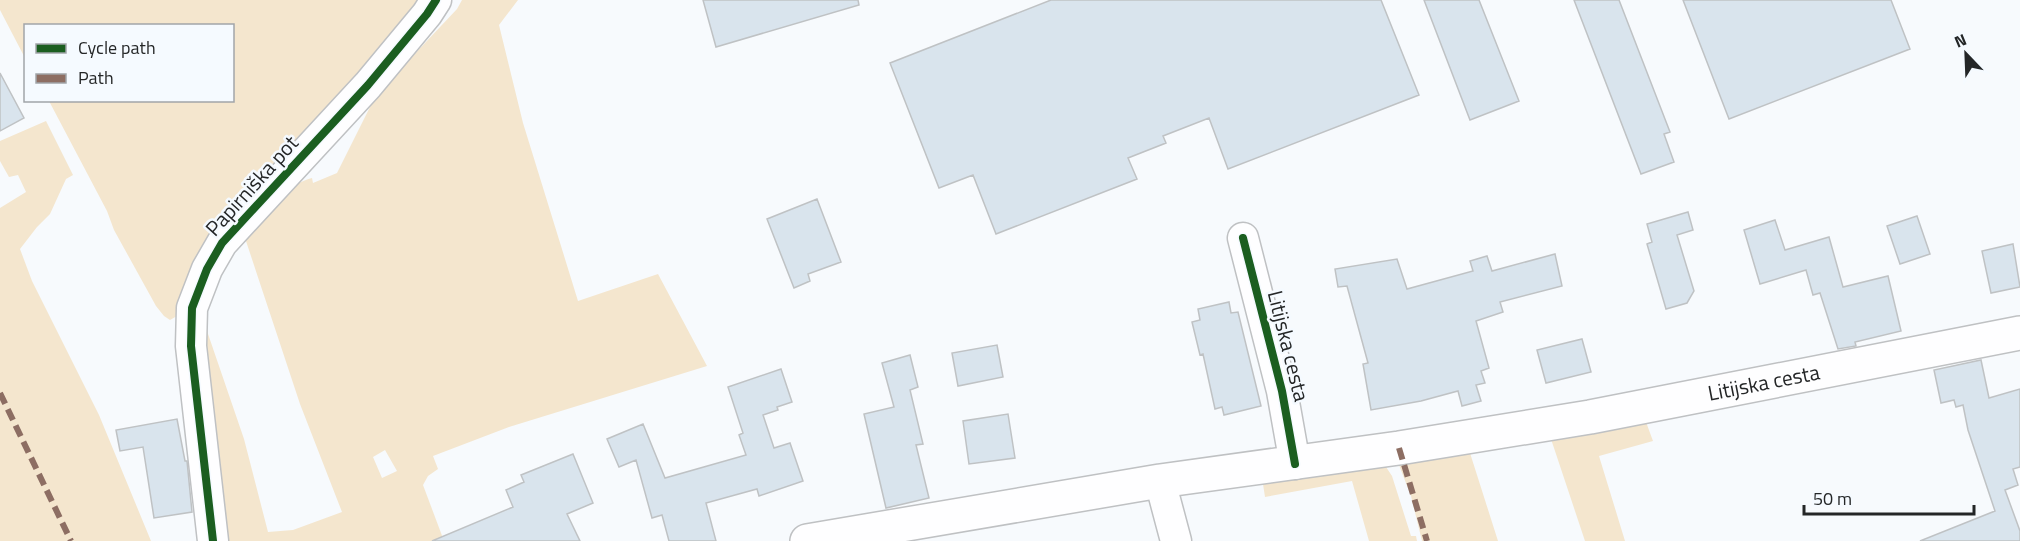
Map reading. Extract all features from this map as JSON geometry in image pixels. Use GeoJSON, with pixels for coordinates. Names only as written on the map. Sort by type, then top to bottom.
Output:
{"type":"FeatureCollection","features":[{"type":"Feature","properties":{"kind":"main road","name":"Litijska cesta"},"geometry":{"type":"LineString","coordinates":[[807,541],[887,534],[1160,481],[1295,464],[1590,417],[2020,333]]}},
{"type":"Feature","properties":{"kind":"street","name":"Papirniška pot"},"geometry":{"type":"LineString","coordinates":[[213,541],[191,346],[192,308],[207,269],[222,243],[368,85],[428,14],[436,0]]}},
{"type":"Feature","properties":{"kind":"street","name":"Litijska cesta"},"geometry":{"type":"LineString","coordinates":[[1243,238],[1282,390],[1295,464]]}},
{"type":"Feature","properties":{"kind":"street"},"geometry":{"type":"LineString","coordinates":[[1160,481],[1176,541]]}},
{"type":"Feature","properties":{"kind":"shaded area"},"geometry":{"type":"Polygon","coordinates":[[[0,0],[417,0],[409,14],[362,73],[206,245],[188,279],[177,316],[170,320],[156,306],[114,230],[107,211],[50,102],[234,102],[234,24],[24,24],[24,56],[0,10],[0,0]]]}},
{"type":"Feature","properties":{"kind":"shaded area"},"geometry":{"type":"Polygon","coordinates":[[[462,0],[518,0],[499,25],[523,123],[578,301],[658,274],[707,366],[509,427],[433,456],[438,469],[428,476],[423,485],[444,541],[227,541],[218,449],[203,367],[202,330],[207,331],[244,439],[268,532],[293,530],[342,512],[300,404],[244,235],[292,187],[312,178],[313,183],[337,173],[376,95],[457,9],[462,0]],[[385,450],[373,457],[382,478],[397,471],[385,450]]]}},
{"type":"Feature","properties":{"kind":"shaded area"},"geometry":{"type":"Polygon","coordinates":[[[46,121],[73,175],[66,179],[50,214],[20,249],[32,281],[99,415],[151,541],[0,541],[0,208],[26,192],[18,175],[9,177],[0,161],[0,141],[46,121]]]}},
{"type":"Feature","properties":{"kind":"shaded area"},"geometry":{"type":"Polygon","coordinates":[[[1646,422],[1653,441],[1599,456],[1625,541],[1585,541],[1551,439],[1646,422]]]}},
{"type":"Feature","properties":{"kind":"shaded area"},"geometry":{"type":"Polygon","coordinates":[[[1470,453],[1498,541],[1422,541],[1411,496],[1399,465],[1470,453]]]}},
{"type":"Feature","properties":{"kind":"shaded area"},"geometry":{"type":"Polygon","coordinates":[[[1386,467],[1392,476],[1411,536],[1416,536],[1417,541],[1369,541],[1352,481],[1265,497],[1263,484],[1386,467]]]}},
{"type":"Feature","properties":{"kind":"building"},"geometry":{"type":"Polygon","coordinates":[[[703,0],[858,0],[859,5],[716,47],[703,0]]]}},
{"type":"Feature","properties":{"kind":"building"},"geometry":{"type":"Polygon","coordinates":[[[1051,0],[1381,0],[1419,95],[1228,169],[1209,118],[1163,136],[1166,143],[1128,158],[1137,179],[996,234],[973,175],[939,188],[890,63],[1051,0]]]}},
{"type":"Feature","properties":{"kind":"building"},"geometry":{"type":"Polygon","coordinates":[[[1424,0],[1479,0],[1519,101],[1470,120],[1424,0]]]}},
{"type":"Feature","properties":{"kind":"building"},"geometry":{"type":"Polygon","coordinates":[[[1574,0],[1619,0],[1670,132],[1664,134],[1674,162],[1641,174],[1574,0]]]}},
{"type":"Feature","properties":{"kind":"building"},"geometry":{"type":"Polygon","coordinates":[[[1683,0],[1891,0],[1910,49],[1729,119],[1683,0]]]}},
{"type":"Feature","properties":{"kind":"building"},"geometry":{"type":"Polygon","coordinates":[[[0,73],[24,118],[0,131],[0,73]]]}},
{"type":"Feature","properties":{"kind":"building"},"geometry":{"type":"Polygon","coordinates":[[[817,199],[841,262],[808,274],[810,281],[794,288],[767,219],[817,199]]]}},
{"type":"Feature","properties":{"kind":"building"},"geometry":{"type":"Polygon","coordinates":[[[1688,212],[1693,230],[1677,235],[1694,291],[1687,303],[1666,309],[1647,244],[1652,242],[1647,224],[1688,212]]]}},
{"type":"Feature","properties":{"kind":"building"},"geometry":{"type":"Polygon","coordinates":[[[1917,216],[1930,254],[1900,264],[1887,226],[1917,216]]]}},
{"type":"Feature","properties":{"kind":"building"},"geometry":{"type":"Polygon","coordinates":[[[1775,220],[1785,250],[1829,237],[1843,287],[1888,276],[1901,331],[1855,342],[1856,346],[1838,349],[1820,293],[1813,295],[1806,270],[1760,284],[1744,230],[1775,220]]]}},
{"type":"Feature","properties":{"kind":"building"},"geometry":{"type":"Polygon","coordinates":[[[2013,244],[2020,287],[1991,293],[1982,251],[2013,244]]]}},
{"type":"Feature","properties":{"kind":"building"},"geometry":{"type":"Polygon","coordinates":[[[1555,254],[1562,286],[1500,302],[1503,312],[1476,321],[1489,368],[1481,371],[1485,383],[1476,385],[1481,401],[1462,406],[1458,391],[1421,401],[1371,410],[1363,364],[1368,363],[1347,286],[1338,287],[1335,269],[1397,259],[1407,289],[1473,271],[1470,261],[1487,256],[1492,271],[1555,254]]]}},
{"type":"Feature","properties":{"kind":"building"},"geometry":{"type":"Polygon","coordinates":[[[1229,302],[1231,313],[1238,312],[1261,406],[1224,415],[1222,407],[1215,409],[1203,354],[1200,355],[1192,322],[1200,320],[1198,309],[1229,302]]]}},
{"type":"Feature","properties":{"kind":"building"},"geometry":{"type":"Polygon","coordinates":[[[1582,339],[1591,372],[1546,383],[1537,350],[1582,339]]]}},
{"type":"Feature","properties":{"kind":"building"},"geometry":{"type":"Polygon","coordinates":[[[997,345],[1003,377],[958,386],[952,353],[997,345]]]}},
{"type":"Feature","properties":{"kind":"building"},"geometry":{"type":"Polygon","coordinates":[[[910,355],[918,387],[910,390],[923,444],[916,445],[929,498],[886,508],[864,414],[894,407],[882,363],[910,355]]]}},
{"type":"Feature","properties":{"kind":"building"},"geometry":{"type":"Polygon","coordinates":[[[1981,360],[1989,398],[2020,389],[2020,467],[2013,469],[2018,485],[2005,490],[2020,531],[2020,541],[1920,541],[1995,511],[1968,430],[1963,405],[1956,407],[1954,400],[1941,403],[1934,370],[1981,360]]]}},
{"type":"Feature","properties":{"kind":"building"},"geometry":{"type":"Polygon","coordinates":[[[781,369],[792,402],[763,415],[774,448],[790,443],[803,481],[759,496],[757,489],[706,503],[716,541],[669,541],[662,515],[652,518],[636,460],[619,467],[607,439],[643,424],[665,478],[746,455],[739,435],[743,433],[728,387],[781,369]]]}},
{"type":"Feature","properties":{"kind":"building"},"geometry":{"type":"Polygon","coordinates":[[[1008,414],[1015,458],[969,464],[963,421],[1008,414]]]}},
{"type":"Feature","properties":{"kind":"building"},"geometry":{"type":"Polygon","coordinates":[[[177,419],[185,461],[187,461],[192,512],[154,518],[143,447],[120,451],[116,430],[177,419]]]}},
{"type":"Feature","properties":{"kind":"building"},"geometry":{"type":"Polygon","coordinates":[[[573,454],[593,503],[567,514],[580,541],[432,541],[513,507],[506,490],[524,482],[521,475],[573,454]]]}},
{"type":"Feature","properties":{"kind":"marked path"},"geometry":{"type":"LineString","coordinates":[[0,393],[71,541]]}},
{"type":"Feature","properties":{"kind":"marked path"},"geometry":{"type":"LineString","coordinates":[[1399,448],[1427,541]]}},
{"type":"Feature","properties":{"kind":"cycle path"},"geometry":{"type":"LineString","coordinates":[[213,541],[191,346],[192,308],[207,269],[222,243],[368,85],[436,0]]}},
{"type":"Feature","properties":{"kind":"cycle path"},"geometry":{"type":"LineString","coordinates":[[1243,238],[1282,391],[1295,464]]}}]}
